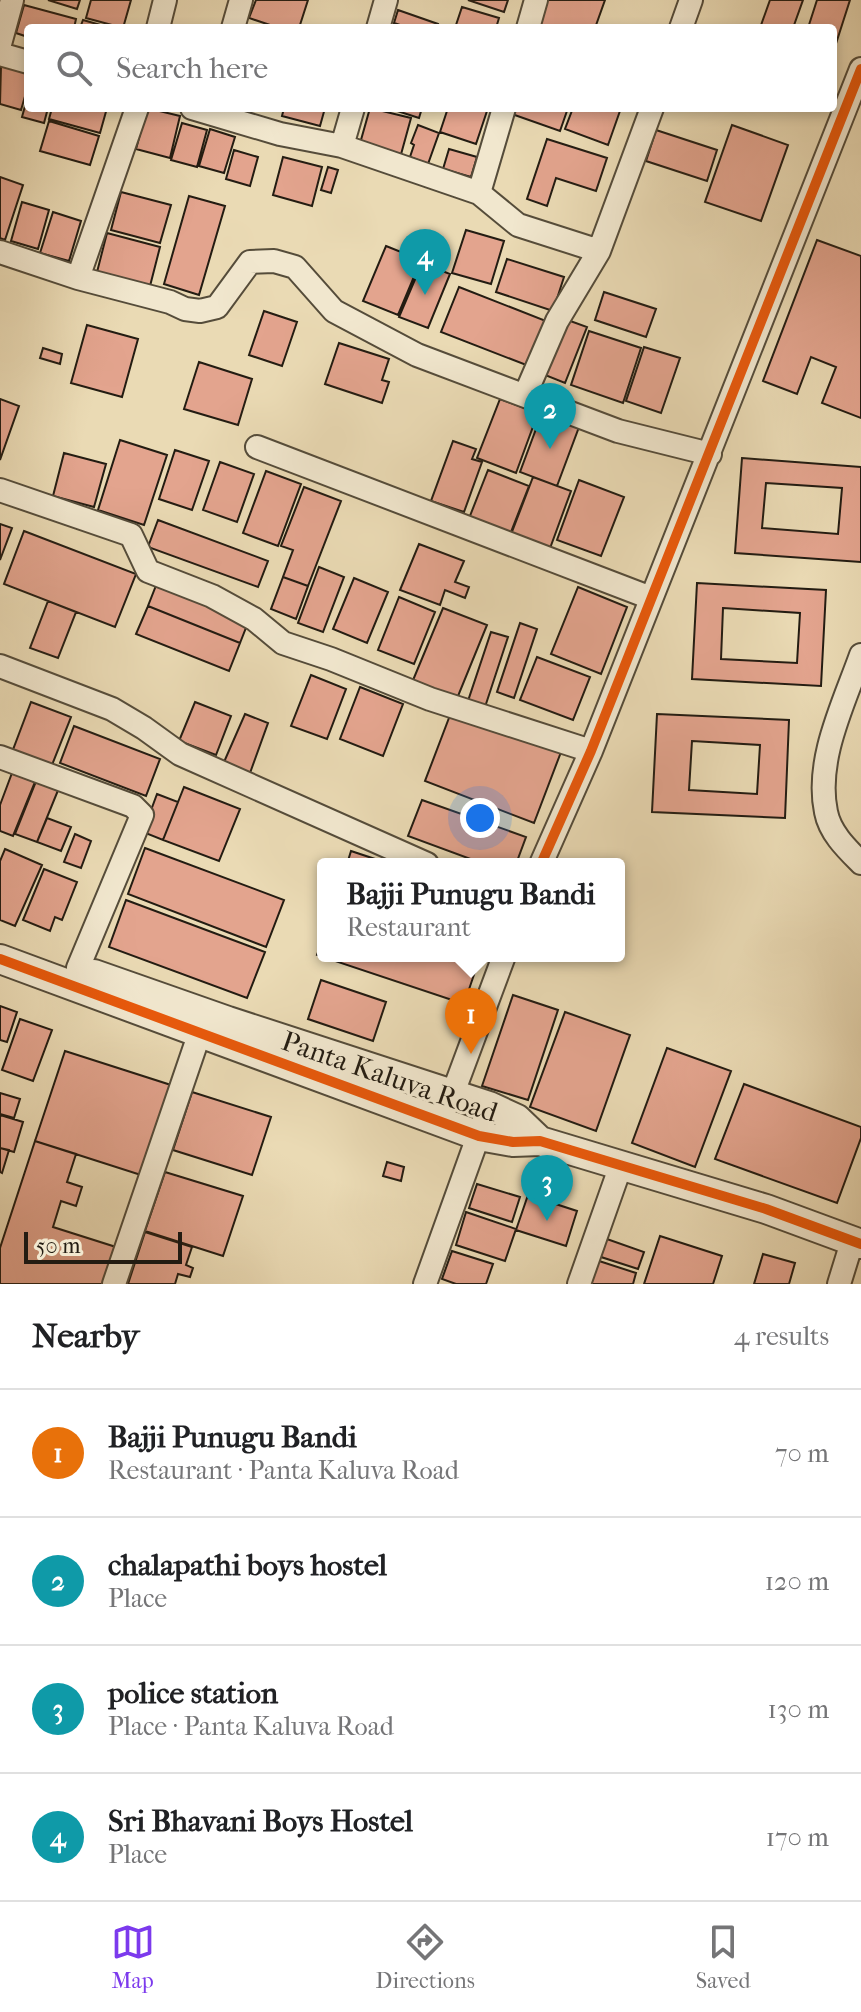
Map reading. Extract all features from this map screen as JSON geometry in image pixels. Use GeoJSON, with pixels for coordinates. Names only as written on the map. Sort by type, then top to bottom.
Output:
{"type":"FeatureCollection","features":[{"type":"Feature","properties":{"kind":"street"},"geometry":{"type":"LineString","coordinates":[[0,44],[12,0]]}},
{"type":"Feature","properties":{"kind":"street"},"geometry":{"type":"LineString","coordinates":[[159,24],[165,0]]}},
{"type":"Feature","properties":{"kind":"street"},"geometry":{"type":"LineString","coordinates":[[234,24],[241,0]]}},
{"type":"Feature","properties":{"kind":"street"},"geometry":{"type":"LineString","coordinates":[[379,24],[386,0]]}},
{"type":"Feature","properties":{"kind":"street"},"geometry":{"type":"LineString","coordinates":[[529,24],[536,0]]}},
{"type":"Feature","properties":{"kind":"street"},"geometry":{"type":"LineString","coordinates":[[682,24],[691,0]]}},
{"type":"Feature","properties":{"kind":"street"},"geometry":{"type":"LineString","coordinates":[[0,54],[24,61]]}},
{"type":"Feature","properties":{"kind":"street"},"geometry":{"type":"LineString","coordinates":[[544,858],[591,751],[861,69]]}},
{"type":"Feature","properties":{"kind":"street"},"geometry":{"type":"LineString","coordinates":[[78,278],[136,112]]}},
{"type":"Feature","properties":{"kind":"street"},"geometry":{"type":"LineString","coordinates":[[213,112],[280,134],[342,146],[479,193],[518,225],[599,251]]}},
{"type":"Feature","properties":{"kind":"street"},"geometry":{"type":"LineString","coordinates":[[342,146],[352,112]]}},
{"type":"Feature","properties":{"kind":"street"},"geometry":{"type":"LineString","coordinates":[[479,193],[503,112]]}},
{"type":"Feature","properties":{"kind":"street"},"geometry":{"type":"LineString","coordinates":[[525,395],[557,321],[599,251],[651,112]]}},
{"type":"Feature","properties":{"kind":"street"},"geometry":{"type":"LineString","coordinates":[[0,252],[78,278],[200,311],[217,307],[250,262],[274,261],[295,267],[334,311],[417,355],[618,431],[710,454]]}},
{"type":"Feature","properties":{"kind":"street"},"geometry":{"type":"LineString","coordinates":[[257,447],[651,598]]}},
{"type":"Feature","properties":{"kind":"street"},"geometry":{"type":"LineString","coordinates":[[0,490],[131,535],[148,571],[212,596],[254,619],[283,643],[430,699],[591,751]]}},
{"type":"Feature","properties":{"kind":"street"},"geometry":{"type":"LineString","coordinates":[[861,655],[830,742],[824,783],[826,814],[850,841],[861,863]]}},
{"type":"Feature","properties":{"kind":"street"},"geometry":{"type":"LineString","coordinates":[[0,666],[112,709],[180,754],[414,858]]}},
{"type":"Feature","properties":{"kind":"street"},"geometry":{"type":"LineString","coordinates":[[0,757],[133,806],[142,815],[78,968]]}},
{"type":"Feature","properties":{"kind":"street","name":"Panta Kaluva Road"},"geometry":{"type":"LineString","coordinates":[[0,940],[228,1021],[489,1106],[517,1119],[540,1141]]}},
{"type":"Feature","properties":{"kind":"street","name":"Panta Kaluva Road"},"geometry":{"type":"LineString","coordinates":[[0,959],[479,1136],[513,1142],[540,1141],[766,1209],[857,1243]]}},
{"type":"Feature","properties":{"kind":"street"},"geometry":{"type":"LineString","coordinates":[[438,1122],[453,1093],[502,962]]}},
{"type":"Feature","properties":{"kind":"street"},"geometry":{"type":"LineString","coordinates":[[114,1284],[199,1035]]}},
{"type":"Feature","properties":{"kind":"street"},"geometry":{"type":"LineString","coordinates":[[425,1284],[489,1106]]}},
{"type":"Feature","properties":{"kind":"street"},"geometry":{"type":"LineString","coordinates":[[579,1284],[621,1165]]}},
{"type":"Feature","properties":{"kind":"street"},"geometry":{"type":"LineString","coordinates":[[839,1284],[857,1243]]}},
{"type":"Feature","properties":{"kind":"building"},"geometry":{"type":"Polygon","coordinates":[[[48,0],[80,0],[77,9],[48,0]]]}},
{"type":"Feature","properties":{"kind":"building"},"geometry":{"type":"Polygon","coordinates":[[[91,0],[131,0],[124,24],[108,24],[86,18],[91,0]]]}},
{"type":"Feature","properties":{"kind":"building"},"geometry":{"type":"Polygon","coordinates":[[[256,0],[308,0],[300,24],[267,24],[249,18],[256,0]]]}},
{"type":"Feature","properties":{"kind":"building"},"geometry":{"type":"Polygon","coordinates":[[[468,0],[508,0],[504,12],[468,0]]]}},
{"type":"Feature","properties":{"kind":"building"},"geometry":{"type":"Polygon","coordinates":[[[544,0],[605,0],[596,24],[537,24],[544,0]]]}},
{"type":"Feature","properties":{"kind":"building"},"geometry":{"type":"Polygon","coordinates":[[[770,0],[803,0],[794,24],[761,24],[770,0]]]}},
{"type":"Feature","properties":{"kind":"building"},"geometry":{"type":"Polygon","coordinates":[[[817,0],[850,0],[837,41],[837,24],[809,24],[817,0]]]}},
{"type":"Feature","properties":{"kind":"building"},"geometry":{"type":"Polygon","coordinates":[[[24,5],[76,19],[75,24],[24,24],[24,36],[16,33],[24,5]]]}},
{"type":"Feature","properties":{"kind":"building"},"geometry":{"type":"Polygon","coordinates":[[[462,7],[499,18],[497,24],[456,24],[462,7]]]}},
{"type":"Feature","properties":{"kind":"building"},"geometry":{"type":"Polygon","coordinates":[[[398,10],[438,24],[397,24],[394,23],[398,10]]]}},
{"type":"Feature","properties":{"kind":"building"},"geometry":{"type":"Polygon","coordinates":[[[1,66],[24,72],[21,110],[0,104],[1,66]]]}},
{"type":"Feature","properties":{"kind":"building"},"geometry":{"type":"Polygon","coordinates":[[[24,110],[47,112],[44,123],[22,117],[24,110]]]}},
{"type":"Feature","properties":{"kind":"building"},"geometry":{"type":"Polygon","coordinates":[[[51,112],[106,112],[100,133],[49,119],[51,112]]]}},
{"type":"Feature","properties":{"kind":"building"},"geometry":{"type":"Polygon","coordinates":[[[146,112],[180,116],[170,158],[136,149],[146,112]]]}},
{"type":"Feature","properties":{"kind":"building"},"geometry":{"type":"Polygon","coordinates":[[[283,112],[324,112],[320,126],[282,116],[283,112]]]}},
{"type":"Feature","properties":{"kind":"building"},"geometry":{"type":"Polygon","coordinates":[[[369,112],[386,112],[411,118],[400,158],[359,147],[369,112]]]}},
{"type":"Feature","properties":{"kind":"building"},"geometry":{"type":"Polygon","coordinates":[[[400,112],[421,112],[419,118],[400,112]]]}},
{"type":"Feature","properties":{"kind":"building"},"geometry":{"type":"Polygon","coordinates":[[[447,112],[487,112],[476,144],[440,132],[447,112]]]}},
{"type":"Feature","properties":{"kind":"building"},"geometry":{"type":"Polygon","coordinates":[[[509,112],[567,112],[560,131],[509,112]]]}},
{"type":"Feature","properties":{"kind":"building"},"geometry":{"type":"Polygon","coordinates":[[[571,112],[620,112],[608,145],[565,129],[571,112]]]}},
{"type":"Feature","properties":{"kind":"building"},"geometry":{"type":"Polygon","coordinates":[[[49,121],[99,136],[90,165],[40,151],[49,121]]]}},
{"type":"Feature","properties":{"kind":"building"},"geometry":{"type":"Polygon","coordinates":[[[182,123],[207,130],[197,167],[171,160],[182,123]]]}},
{"type":"Feature","properties":{"kind":"building"},"geometry":{"type":"Polygon","coordinates":[[[418,125],[439,133],[428,164],[410,157],[414,145],[411,143],[418,125]]]}},
{"type":"Feature","properties":{"kind":"building"},"geometry":{"type":"Polygon","coordinates":[[[732,125],[788,145],[761,221],[705,202],[732,125]]]}},
{"type":"Feature","properties":{"kind":"building"},"geometry":{"type":"Polygon","coordinates":[[[210,129],[235,137],[224,173],[199,166],[210,129]]]}},
{"type":"Feature","properties":{"kind":"building"},"geometry":{"type":"Polygon","coordinates":[[[656,130],[717,150],[707,181],[646,161],[656,130]]]}},
{"type":"Feature","properties":{"kind":"building"},"geometry":{"type":"Polygon","coordinates":[[[547,139],[607,158],[596,191],[556,178],[547,206],[527,199],[547,139]]]}},
{"type":"Feature","properties":{"kind":"building"},"geometry":{"type":"Polygon","coordinates":[[[449,149],[477,157],[471,177],[443,169],[449,149]]]}},
{"type":"Feature","properties":{"kind":"building"},"geometry":{"type":"Polygon","coordinates":[[[234,150],[258,157],[250,186],[226,179],[234,150]]]}},
{"type":"Feature","properties":{"kind":"building"},"geometry":{"type":"Polygon","coordinates":[[[283,157],[322,167],[312,206],[273,195],[283,157]]]}},
{"type":"Feature","properties":{"kind":"building"},"geometry":{"type":"Polygon","coordinates":[[[328,167],[338,170],[331,193],[321,190],[328,167]]]}},
{"type":"Feature","properties":{"kind":"building"},"geometry":{"type":"Polygon","coordinates":[[[0,177],[23,185],[5,240],[0,238],[0,177]]]}},
{"type":"Feature","properties":{"kind":"building"},"geometry":{"type":"Polygon","coordinates":[[[121,192],[171,205],[160,243],[111,230],[121,192]]]}},
{"type":"Feature","properties":{"kind":"building"},"geometry":{"type":"Polygon","coordinates":[[[189,196],[225,206],[199,295],[164,284],[189,196]]]}},
{"type":"Feature","properties":{"kind":"building"},"geometry":{"type":"Polygon","coordinates":[[[22,202],[49,210],[38,249],[11,241],[22,202]]]}},
{"type":"Feature","properties":{"kind":"building"},"geometry":{"type":"Polygon","coordinates":[[[53,212],[81,221],[69,261],[40,253],[53,212]]]}},
{"type":"Feature","properties":{"kind":"building"},"geometry":{"type":"Polygon","coordinates":[[[466,230],[504,241],[491,284],[452,273],[466,230]]]}},
{"type":"Feature","properties":{"kind":"building"},"geometry":{"type":"Polygon","coordinates":[[[107,233],[160,247],[149,290],[96,276],[107,233]]]}},
{"type":"Feature","properties":{"kind":"building"},"geometry":{"type":"Polygon","coordinates":[[[817,240],[861,256],[861,418],[822,403],[836,367],[811,357],[797,394],[763,381],[817,240]]]}},
{"type":"Feature","properties":{"kind":"building"},"geometry":{"type":"Polygon","coordinates":[[[386,246],[421,260],[398,315],[363,301],[386,246]]]}},
{"type":"Feature","properties":{"kind":"building"},"geometry":{"type":"Polygon","coordinates":[[[507,259],[564,277],[553,311],[496,292],[507,259]]]}},
{"type":"Feature","properties":{"kind":"building"},"geometry":{"type":"Polygon","coordinates":[[[422,263],[450,274],[428,328],[399,317],[422,263]]]}},
{"type":"Feature","properties":{"kind":"building"},"geometry":{"type":"Polygon","coordinates":[[[459,287],[551,323],[534,368],[441,332],[459,287]]]}},
{"type":"Feature","properties":{"kind":"building"},"geometry":{"type":"Polygon","coordinates":[[[604,292],[656,309],[646,337],[595,320],[604,292]]]}},
{"type":"Feature","properties":{"kind":"building"},"geometry":{"type":"Polygon","coordinates":[[[264,311],[297,322],[282,366],[249,355],[264,311]]]}},
{"type":"Feature","properties":{"kind":"building"},"geometry":{"type":"Polygon","coordinates":[[[562,318],[587,327],[565,383],[540,373],[562,318]]]}},
{"type":"Feature","properties":{"kind":"building"},"geometry":{"type":"Polygon","coordinates":[[[87,325],[138,339],[122,397],[71,383],[87,325]]]}},
{"type":"Feature","properties":{"kind":"building"},"geometry":{"type":"Polygon","coordinates":[[[589,331],[641,348],[623,403],[571,385],[589,331]]]}},
{"type":"Feature","properties":{"kind":"building"},"geometry":{"type":"Polygon","coordinates":[[[339,343],[389,359],[382,380],[389,382],[382,403],[325,384],[339,343]]]}},
{"type":"Feature","properties":{"kind":"building"},"geometry":{"type":"Polygon","coordinates":[[[644,347],[680,358],[661,413],[626,401],[644,347]]]}},
{"type":"Feature","properties":{"kind":"building"},"geometry":{"type":"Polygon","coordinates":[[[43,348],[62,354],[60,364],[40,358],[43,348]]]}},
{"type":"Feature","properties":{"kind":"building"},"geometry":{"type":"Polygon","coordinates":[[[199,362],[252,379],[238,425],[184,409],[199,362]]]}},
{"type":"Feature","properties":{"kind":"building"},"geometry":{"type":"Polygon","coordinates":[[[0,399],[19,406],[0,460],[0,399]]]}},
{"type":"Feature","properties":{"kind":"building"},"geometry":{"type":"Polygon","coordinates":[[[500,399],[538,413],[516,473],[477,458],[500,399]]]}},
{"type":"Feature","properties":{"kind":"building"},"geometry":{"type":"Polygon","coordinates":[[[542,413],[579,427],[557,486],[520,472],[542,413]]]}},
{"type":"Feature","properties":{"kind":"building"},"geometry":{"type":"Polygon","coordinates":[[[120,440],[167,455],[144,525],[98,510],[120,440]]]}},
{"type":"Feature","properties":{"kind":"building"},"geometry":{"type":"Polygon","coordinates":[[[453,441],[476,449],[472,459],[482,462],[464,512],[431,501],[453,441]]]}},
{"type":"Feature","properties":{"kind":"building"},"geometry":{"type":"Polygon","coordinates":[[[175,450],[209,461],[192,510],[159,499],[175,450]]]}},
{"type":"Feature","properties":{"kind":"building"},"geometry":{"type":"Polygon","coordinates":[[[64,453],[106,464],[94,507],[53,496],[64,453]]]}},
{"type":"Feature","properties":{"kind":"building"},"geometry":{"type":"Polygon","coordinates":[[[742,458],[861,467],[861,562],[735,553],[742,458]],[[766,483],[762,528],[838,534],[842,488],[766,483]]]}},
{"type":"Feature","properties":{"kind":"building"},"geometry":{"type":"Polygon","coordinates":[[[220,462],[254,474],[237,522],[203,510],[220,462]]]}},
{"type":"Feature","properties":{"kind":"building"},"geometry":{"type":"Polygon","coordinates":[[[488,470],[529,486],[509,537],[468,521],[488,470]]]}},
{"type":"Feature","properties":{"kind":"building"},"geometry":{"type":"Polygon","coordinates":[[[266,471],[301,484],[278,546],[243,533],[266,471]]]}},
{"type":"Feature","properties":{"kind":"building"},"geometry":{"type":"Polygon","coordinates":[[[533,477],[571,491],[549,551],[510,537],[533,477]]]}},
{"type":"Feature","properties":{"kind":"building"},"geometry":{"type":"Polygon","coordinates":[[[579,480],[624,497],[601,556],[557,540],[579,480]]]}},
{"type":"Feature","properties":{"kind":"building"},"geometry":{"type":"Polygon","coordinates":[[[304,487],[341,501],[308,586],[283,577],[293,550],[281,546],[304,487]]]}},
{"type":"Feature","properties":{"kind":"building"},"geometry":{"type":"Polygon","coordinates":[[[158,520],[268,561],[258,587],[148,547],[158,520]]]}},
{"type":"Feature","properties":{"kind":"building"},"geometry":{"type":"Polygon","coordinates":[[[0,524],[12,528],[0,560],[0,524]]]}},
{"type":"Feature","properties":{"kind":"building"},"geometry":{"type":"Polygon","coordinates":[[[24,531],[136,574],[115,627],[4,584],[24,531]]]}},
{"type":"Feature","properties":{"kind":"building"},"geometry":{"type":"Polygon","coordinates":[[[419,544],[464,561],[455,582],[469,587],[465,598],[445,590],[440,605],[400,590],[419,544]]]}},
{"type":"Feature","properties":{"kind":"building"},"geometry":{"type":"Polygon","coordinates":[[[319,567],[344,577],[323,632],[298,623],[319,567]]]}},
{"type":"Feature","properties":{"kind":"building"},"geometry":{"type":"Polygon","coordinates":[[[283,577],[308,586],[296,619],[271,609],[283,577]]]}},
{"type":"Feature","properties":{"kind":"building"},"geometry":{"type":"Polygon","coordinates":[[[354,578],[388,592],[367,643],[333,629],[354,578]]]}},
{"type":"Feature","properties":{"kind":"building"},"geometry":{"type":"Polygon","coordinates":[[[157,583],[249,620],[240,643],[148,606],[157,583]]]}},
{"type":"Feature","properties":{"kind":"building"},"geometry":{"type":"Polygon","coordinates":[[[697,583],[826,590],[821,686],[692,679],[697,583]],[[723,608],[721,659],[797,663],[800,613],[723,608]]]}},
{"type":"Feature","properties":{"kind":"building"},"geometry":{"type":"Polygon","coordinates":[[[578,587],[627,607],[601,674],[551,654],[578,587]]]}},
{"type":"Feature","properties":{"kind":"building"},"geometry":{"type":"Polygon","coordinates":[[[399,597],[435,612],[414,664],[378,650],[399,597]]]}},
{"type":"Feature","properties":{"kind":"building"},"geometry":{"type":"Polygon","coordinates":[[[48,601],[76,612],[58,658],[30,648],[48,601]]]}},
{"type":"Feature","properties":{"kind":"building"},"geometry":{"type":"Polygon","coordinates":[[[148,606],[240,643],[229,671],[136,634],[148,606]]]}},
{"type":"Feature","properties":{"kind":"building"},"geometry":{"type":"Polygon","coordinates":[[[443,608],[487,625],[456,701],[411,685],[443,608]]]}},
{"type":"Feature","properties":{"kind":"building"},"geometry":{"type":"Polygon","coordinates":[[[520,623],[537,629],[514,698],[497,692],[520,623]]]}},
{"type":"Feature","properties":{"kind":"building"},"geometry":{"type":"Polygon","coordinates":[[[491,632],[508,637],[485,707],[468,701],[491,632]]]}},
{"type":"Feature","properties":{"kind":"building"},"geometry":{"type":"Polygon","coordinates":[[[537,657],[590,677],[573,720],[520,700],[537,657]]]}},
{"type":"Feature","properties":{"kind":"building"},"geometry":{"type":"Polygon","coordinates":[[[311,675],[346,689],[327,739],[291,726],[311,675]]]}},
{"type":"Feature","properties":{"kind":"building"},"geometry":{"type":"Polygon","coordinates":[[[360,687],[403,704],[383,756],[340,739],[360,687]]]}},
{"type":"Feature","properties":{"kind":"building"},"geometry":{"type":"Polygon","coordinates":[[[31,702],[71,717],[50,770],[11,755],[31,702]]]}},
{"type":"Feature","properties":{"kind":"building"},"geometry":{"type":"Polygon","coordinates":[[[195,702],[231,716],[216,755],[179,741],[195,702]]]}},
{"type":"Feature","properties":{"kind":"building"},"geometry":{"type":"Polygon","coordinates":[[[452,710],[561,752],[534,823],[425,781],[452,710]]]}},
{"type":"Feature","properties":{"kind":"building"},"geometry":{"type":"Polygon","coordinates":[[[245,714],[268,723],[250,773],[224,762],[245,714]]]}},
{"type":"Feature","properties":{"kind":"building"},"geometry":{"type":"Polygon","coordinates":[[[657,714],[789,720],[785,818],[652,812],[657,714]],[[692,741],[689,790],[757,794],[760,745],[692,741]]]}},
{"type":"Feature","properties":{"kind":"building"},"geometry":{"type":"Polygon","coordinates":[[[74,726],[160,759],[146,796],[60,763],[74,726]]]}},
{"type":"Feature","properties":{"kind":"building"},"geometry":{"type":"Polygon","coordinates":[[[12,773],[35,782],[13,836],[0,831],[0,805],[12,773]]]}},
{"type":"Feature","properties":{"kind":"building"},"geometry":{"type":"Polygon","coordinates":[[[39,774],[61,783],[37,842],[15,834],[39,774]]]}},
{"type":"Feature","properties":{"kind":"building"},"geometry":{"type":"Polygon","coordinates":[[[184,787],[240,809],[219,861],[163,840],[184,787]]]}},
{"type":"Feature","properties":{"kind":"building"},"geometry":{"type":"Polygon","coordinates":[[[157,794],[178,802],[163,840],[143,832],[157,794]]]}},
{"type":"Feature","properties":{"kind":"building"},"geometry":{"type":"Polygon","coordinates":[[[422,800],[526,837],[518,858],[468,858],[408,836],[422,800]]]}},
{"type":"Feature","properties":{"kind":"building"},"geometry":{"type":"Polygon","coordinates":[[[47,818],[71,827],[61,851],[37,842],[47,818]]]}},
{"type":"Feature","properties":{"kind":"building"},"geometry":{"type":"Polygon","coordinates":[[[75,834],[91,841],[81,868],[64,862],[75,834]]]}},
{"type":"Feature","properties":{"kind":"building"},"geometry":{"type":"Polygon","coordinates":[[[145,848],[284,900],[266,947],[128,894],[145,848]]]}},
{"type":"Feature","properties":{"kind":"building"},"geometry":{"type":"Polygon","coordinates":[[[5,849],[42,865],[15,926],[0,920],[0,861],[5,849]]]}},
{"type":"Feature","properties":{"kind":"building"},"geometry":{"type":"Polygon","coordinates":[[[351,851],[372,858],[349,858],[351,851]]]}},
{"type":"Feature","properties":{"kind":"building"},"geometry":{"type":"Polygon","coordinates":[[[44,869],[77,882],[62,920],[55,917],[50,931],[23,920],[44,869]]]}},
{"type":"Feature","properties":{"kind":"building"},"geometry":{"type":"Polygon","coordinates":[[[126,900],[265,952],[247,998],[109,947],[126,900]]]}},
{"type":"Feature","properties":{"kind":"building"},"geometry":{"type":"Polygon","coordinates":[[[338,962],[478,962],[464,1004],[338,962]]]}},
{"type":"Feature","properties":{"kind":"building"},"geometry":{"type":"Polygon","coordinates":[[[321,980],[386,1002],[373,1041],[308,1019],[321,980]]]}},
{"type":"Feature","properties":{"kind":"building"},"geometry":{"type":"Polygon","coordinates":[[[513,995],[558,1010],[528,1100],[482,1086],[513,995]]]}},
{"type":"Feature","properties":{"kind":"building"},"geometry":{"type":"Polygon","coordinates":[[[0,1006],[17,1012],[7,1042],[0,1040],[0,1006]]]}},
{"type":"Feature","properties":{"kind":"building"},"geometry":{"type":"Polygon","coordinates":[[[565,1012],[630,1035],[596,1131],[530,1107],[565,1012]]]}},
{"type":"Feature","properties":{"kind":"building"},"geometry":{"type":"Polygon","coordinates":[[[20,1019],[52,1030],[33,1081],[2,1070],[20,1019]]]}},
{"type":"Feature","properties":{"kind":"building"},"geometry":{"type":"Polygon","coordinates":[[[667,1048],[731,1071],[695,1167],[632,1143],[667,1048]]]}},
{"type":"Feature","properties":{"kind":"building"},"geometry":{"type":"Polygon","coordinates":[[[65,1051],[174,1086],[144,1176],[35,1141],[65,1051]]]}},
{"type":"Feature","properties":{"kind":"building"},"geometry":{"type":"Polygon","coordinates":[[[744,1084],[861,1127],[861,1138],[837,1203],[715,1159],[744,1084]]]}},
{"type":"Feature","properties":{"kind":"building"},"geometry":{"type":"Polygon","coordinates":[[[192,1092],[271,1117],[252,1175],[173,1150],[192,1092]]]}},
{"type":"Feature","properties":{"kind":"building"},"geometry":{"type":"Polygon","coordinates":[[[0,1093],[20,1099],[14,1118],[0,1114],[0,1093]]]}},
{"type":"Feature","properties":{"kind":"building"},"geometry":{"type":"Polygon","coordinates":[[[0,1115],[23,1122],[14,1152],[0,1148],[0,1115]]]}},
{"type":"Feature","properties":{"kind":"building"},"geometry":{"type":"Polygon","coordinates":[[[35,1141],[76,1154],[67,1182],[82,1187],[76,1206],[61,1201],[53,1227],[119,1248],[107,1284],[0,1284],[0,1248],[35,1141]]]}},
{"type":"Feature","properties":{"kind":"building"},"geometry":{"type":"Polygon","coordinates":[[[0,1148],[9,1150],[2,1173],[0,1172],[0,1148]]]}},
{"type":"Feature","properties":{"kind":"building"},"geometry":{"type":"Polygon","coordinates":[[[387,1162],[404,1167],[401,1181],[383,1176],[387,1162]]]}},
{"type":"Feature","properties":{"kind":"building"},"geometry":{"type":"Polygon","coordinates":[[[165,1172],[243,1196],[223,1256],[145,1231],[165,1172]]]}},
{"type":"Feature","properties":{"kind":"building"},"geometry":{"type":"Polygon","coordinates":[[[477,1184],[520,1197],[512,1222],[469,1208],[477,1184]]]}},
{"type":"Feature","properties":{"kind":"building"},"geometry":{"type":"Polygon","coordinates":[[[528,1195],[577,1211],[566,1246],[516,1230],[528,1195]]]}},
{"type":"Feature","properties":{"kind":"building"},"geometry":{"type":"Polygon","coordinates":[[[466,1212],[516,1229],[505,1261],[456,1245],[466,1212]]]}},
{"type":"Feature","properties":{"kind":"building"},"geometry":{"type":"Polygon","coordinates":[[[145,1232],[192,1247],[186,1265],[193,1268],[190,1277],[178,1274],[175,1284],[128,1284],[145,1232]]]}},
{"type":"Feature","properties":{"kind":"building"},"geometry":{"type":"Polygon","coordinates":[[[660,1236],[722,1256],[713,1284],[644,1284],[660,1236]]]}},
{"type":"Feature","properties":{"kind":"building"},"geometry":{"type":"Polygon","coordinates":[[[604,1238],[644,1252],[638,1269],[598,1256],[604,1238]]]}},
{"type":"Feature","properties":{"kind":"building"},"geometry":{"type":"Polygon","coordinates":[[[452,1251],[493,1264],[486,1284],[456,1284],[442,1279],[452,1251]]]}},
{"type":"Feature","properties":{"kind":"building"},"geometry":{"type":"Polygon","coordinates":[[[763,1254],[795,1263],[789,1284],[754,1284],[763,1254]]]}},
{"type":"Feature","properties":{"kind":"building"},"geometry":{"type":"Polygon","coordinates":[[[596,1260],[636,1273],[633,1284],[588,1284],[596,1260]]]}},
{"type":"Feature","properties":{"kind":"cycle path"},"geometry":{"type":"LineString","coordinates":[[544,858],[591,751],[861,69]]}},
{"type":"Feature","properties":{"kind":"cycle path"},"geometry":{"type":"LineString","coordinates":[[0,959],[479,1136],[513,1142],[540,1141],[766,1209],[861,1244]]}},
{"type":"Feature","properties":{"kind":"place","name":"Sri Bhavani Boys Hostel"},"geometry":{"type":"Point","coordinates":[425,295]}},
{"type":"Feature","properties":{"kind":"place","name":"chalapathi boys hostel"},"geometry":{"type":"Point","coordinates":[550,449]}},
{"type":"Feature","properties":{"kind":"place","name":"Bajji Punugu Bandi"},"geometry":{"type":"Point","coordinates":[471,1054]}},
{"type":"Feature","properties":{"kind":"place","name":"police station"},"geometry":{"type":"Point","coordinates":[547,1221]}}]}
